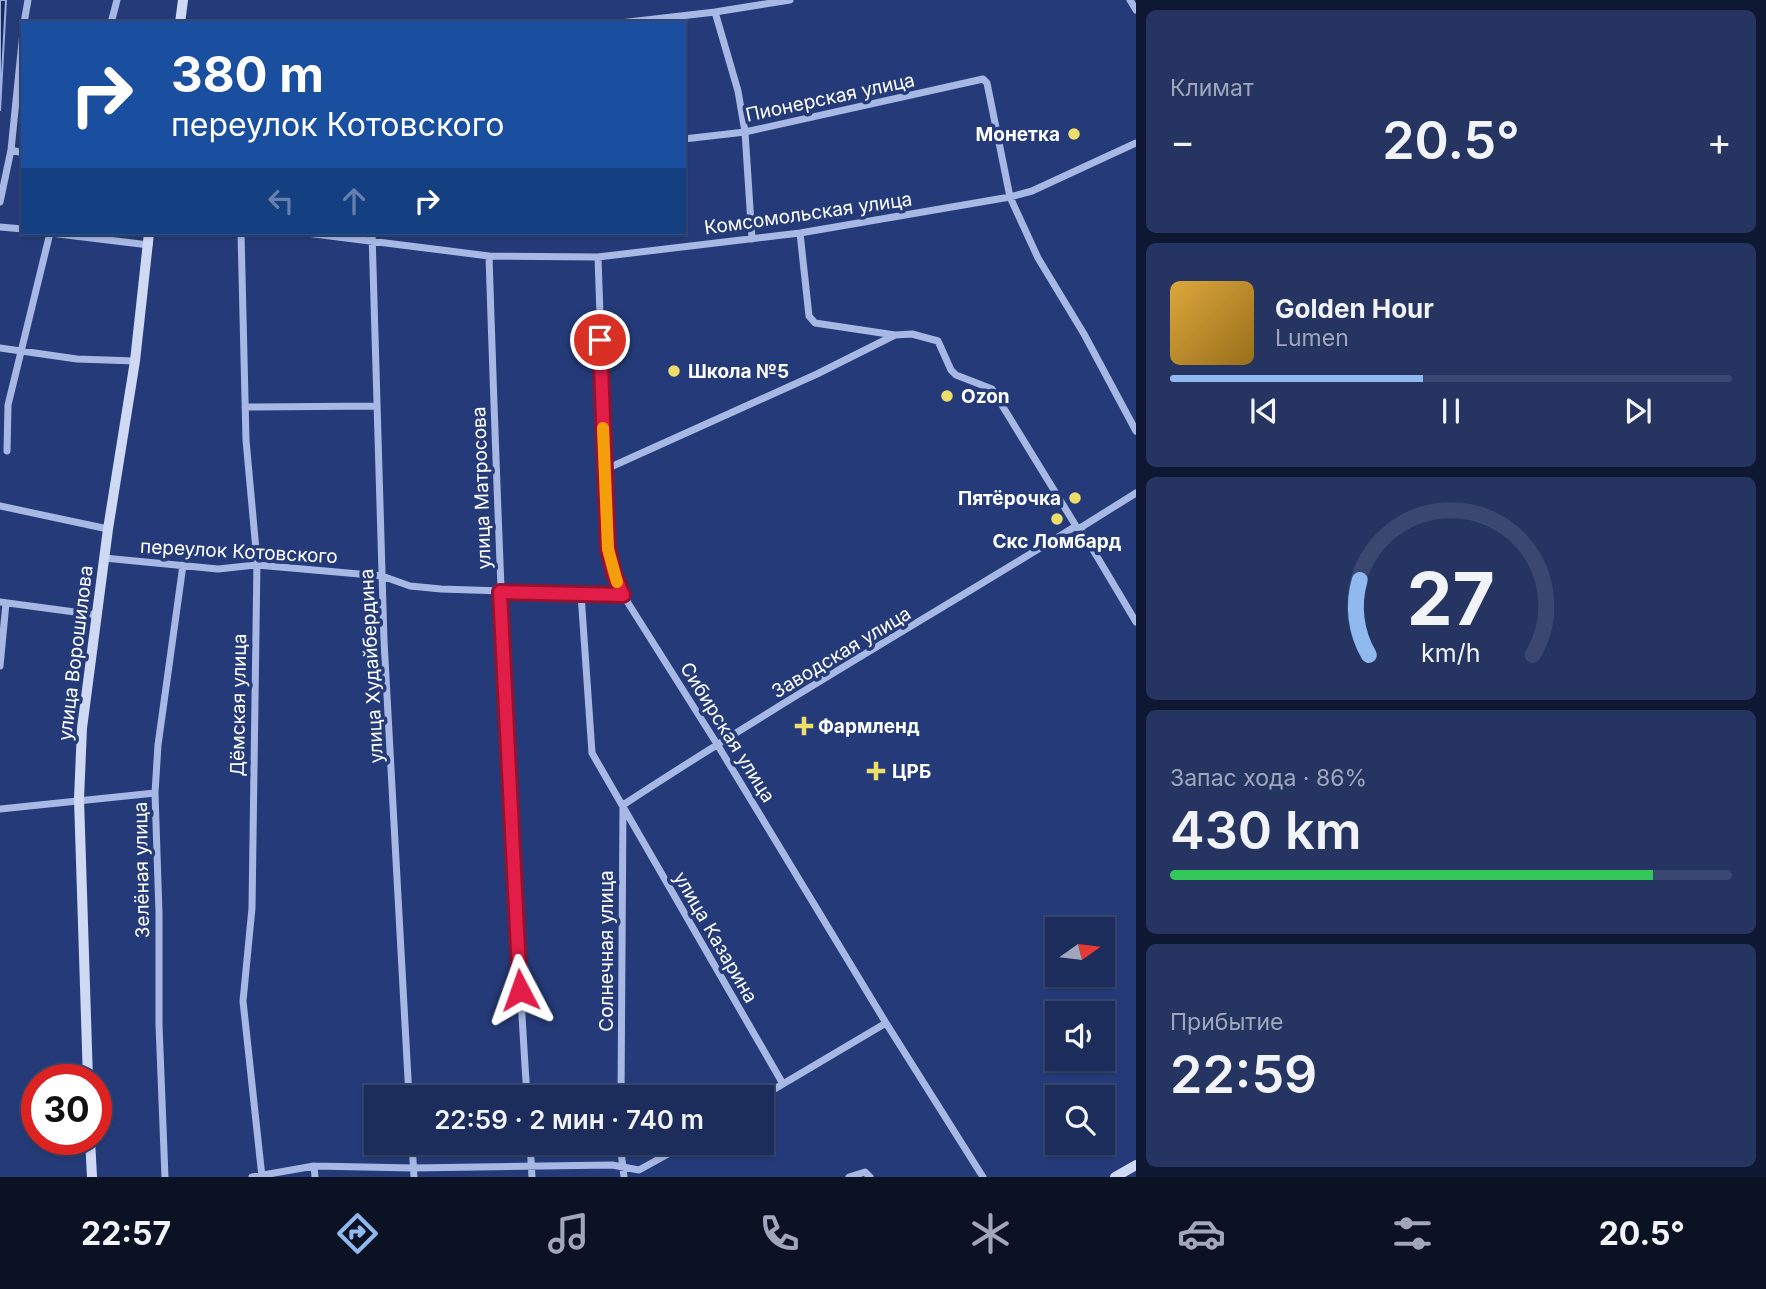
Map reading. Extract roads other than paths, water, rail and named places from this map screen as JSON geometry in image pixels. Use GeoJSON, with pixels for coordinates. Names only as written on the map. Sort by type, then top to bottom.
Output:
{"type":"FeatureCollection","features":[{"type":"Feature","properties":{"kind":"street"},"geometry":{"type":"LineString","coordinates":[[24,21],[27,0]]}},
{"type":"Feature","properties":{"kind":"street"},"geometry":{"type":"LineString","coordinates":[[112,21],[117,0]]}},
{"type":"Feature","properties":{"kind":"street"},"geometry":{"type":"LineString","coordinates":[[180,21],[183,0]]}},
{"type":"Feature","properties":{"kind":"street"},"geometry":{"type":"LineString","coordinates":[[637,21],[790,0]]}},
{"type":"Feature","properties":{"kind":"street"},"geometry":{"type":"LineString","coordinates":[[1130,0],[1136,10]]}},
{"type":"Feature","properties":{"kind":"street"},"geometry":{"type":"LineString","coordinates":[[715,12],[738,91],[745,132],[752,239]]}},
{"type":"Feature","properties":{"kind":"street"},"geometry":{"type":"LineString","coordinates":[[0,202],[10,150],[21,51]]}},
{"type":"Feature","properties":{"kind":"street","name":"Пионерская улица"},"geometry":{"type":"LineString","coordinates":[[686,139],[745,132],[982,79],[987,83],[1010,197]]}},
{"type":"Feature","properties":{"kind":"street","name":"Комсомольская улица"},"geometry":{"type":"LineString","coordinates":[[339,235],[372,237],[489,256],[598,257],[800,233],[1010,197],[1032,191],[1136,143]]}},
{"type":"Feature","properties":{"kind":"street"},"geometry":{"type":"LineString","coordinates":[[10,150],[21,153]]}},
{"type":"Feature","properties":{"kind":"street"},"geometry":{"type":"LineString","coordinates":[[1010,197],[1038,258],[1084,334],[1136,431]]}},
{"type":"Feature","properties":{"kind":"street"},"geometry":{"type":"LineString","coordinates":[[0,227],[21,229]]}},
{"type":"Feature","properties":{"kind":"street"},"geometry":{"type":"LineString","coordinates":[[800,233],[809,316],[815,323],[895,335],[912,334],[938,341],[951,370],[992,389],[1136,622]]}},
{"type":"Feature","properties":{"kind":"street"},"geometry":{"type":"LineString","coordinates":[[7,451],[8,405],[49,235]]}},
{"type":"Feature","properties":{"kind":"street"},"geometry":{"type":"LineString","coordinates":[[66,235],[149,245]]}},
{"type":"Feature","properties":{"kind":"street","name":"улица Ворошилова"},"geometry":{"type":"LineString","coordinates":[[87,1064],[79,799],[82,728],[108,529],[135,361],[149,235]]}},
{"type":"Feature","properties":{"kind":"street","name":"Дёмская улица"},"geometry":{"type":"LineString","coordinates":[[241,235],[245,407],[257,565],[252,908],[243,1000],[262,1176]]}},
{"type":"Feature","properties":{"kind":"street","name":"улица Худайбердина"},"geometry":{"type":"LineString","coordinates":[[372,237],[382,576],[408,1085]]}},
{"type":"Feature","properties":{"kind":"street","name":"улица Матросова"},"geometry":{"type":"LineString","coordinates":[[489,256],[500,592],[526,1085]]}},
{"type":"Feature","properties":{"kind":"street","name":"Сибирская улица"},"geometry":{"type":"LineString","coordinates":[[598,257],[604,470],[608,549],[614,574],[623,595],[981,1173]]}},
{"type":"Feature","properties":{"kind":"street"},"geometry":{"type":"LineString","coordinates":[[604,470],[817,374],[895,335]]}},
{"type":"Feature","properties":{"kind":"street"},"geometry":{"type":"LineString","coordinates":[[0,348],[77,359],[135,361]]}},
{"type":"Feature","properties":{"kind":"street"},"geometry":{"type":"LineString","coordinates":[[245,407],[377,406]]}},
{"type":"Feature","properties":{"kind":"street","name":"Заводская улица"},"geometry":{"type":"LineString","coordinates":[[623,805],[717,744],[1136,493]]}},
{"type":"Feature","properties":{"kind":"street"},"geometry":{"type":"LineString","coordinates":[[0,506],[108,529]]}},
{"type":"Feature","properties":{"kind":"street","name":"переулок Котовского"},"geometry":{"type":"LineString","coordinates":[[104,558],[218,569],[257,565],[382,576],[410,586],[500,592],[623,595]]}},
{"type":"Feature","properties":{"kind":"street","name":"Зелёная улица"},"geometry":{"type":"LineString","coordinates":[[165,1177],[155,793],[158,745],[183,565]]}},
{"type":"Feature","properties":{"kind":"street","name":"улица Казарина"},"geometry":{"type":"LineString","coordinates":[[581,594],[592,753],[783,1084]]}},
{"type":"Feature","properties":{"kind":"street"},"geometry":{"type":"LineString","coordinates":[[0,666],[3,603],[97,615]]}},
{"type":"Feature","properties":{"kind":"street"},"geometry":{"type":"LineString","coordinates":[[0,809],[155,793]]}},
{"type":"Feature","properties":{"kind":"street","name":"Солнечная улица"},"geometry":{"type":"LineString","coordinates":[[621,1085],[623,805]]}},
{"type":"Feature","properties":{"kind":"street"},"geometry":{"type":"LineString","coordinates":[[774,1089],[886,1023]]}},
{"type":"Feature","properties":{"kind":"street"},"geometry":{"type":"LineString","coordinates":[[91,1155],[92,1177]]}},
{"type":"Feature","properties":{"kind":"street"},"geometry":{"type":"LineString","coordinates":[[412,1155],[414,1177]]}},
{"type":"Feature","properties":{"kind":"street"},"geometry":{"type":"LineString","coordinates":[[531,1155],[532,1177]]}},
{"type":"Feature","properties":{"kind":"street"},"geometry":{"type":"LineString","coordinates":[[621,1155],[624,1177]]}},
{"type":"Feature","properties":{"kind":"street"},"geometry":{"type":"LineString","coordinates":[[252,1177],[314,1166],[413,1168],[612,1165],[639,1170],[666,1155]]}},
{"type":"Feature","properties":{"kind":"street"},"geometry":{"type":"LineString","coordinates":[[314,1166],[315,1177]]}},
{"type":"Feature","properties":{"kind":"street"},"geometry":{"type":"LineString","coordinates":[[1115,1177],[1136,1166]]}},
{"type":"Feature","properties":{"kind":"street"},"geometry":{"type":"LineString","coordinates":[[849,1177],[865,1172],[870,1177]]}},
{"type":"Feature","properties":{"kind":"street"},"geometry":{"type":"LineString","coordinates":[[973,1177],[981,1173]]}},
{"type":"Feature","properties":{"kind":"water"},"geometry":{"type":"Polygon","coordinates":[[[0,0],[6,0],[0,111],[0,0]]]}},
{"type":"Feature","properties":{"kind":"place","name":"Монетка"},"geometry":{"type":"Point","coordinates":[1074,134]}},
{"type":"Feature","properties":{"kind":"place","name":"Школа №5"},"geometry":{"type":"Point","coordinates":[674,371]}},
{"type":"Feature","properties":{"kind":"place","name":"Ozon"},"geometry":{"type":"Point","coordinates":[947,396]}},
{"type":"Feature","properties":{"kind":"place","name":"Пятёрочка"},"geometry":{"type":"Point","coordinates":[1075,498]}},
{"type":"Feature","properties":{"kind":"place","name":"Скс Ломбард"},"geometry":{"type":"Point","coordinates":[1057,519]}},
{"type":"Feature","properties":{"kind":"place","name":"Фармленд"},"geometry":{"type":"Point","coordinates":[804,726]}},
{"type":"Feature","properties":{"kind":"place","name":"ЦРБ"},"geometry":{"type":"Point","coordinates":[876,771]}}]}
